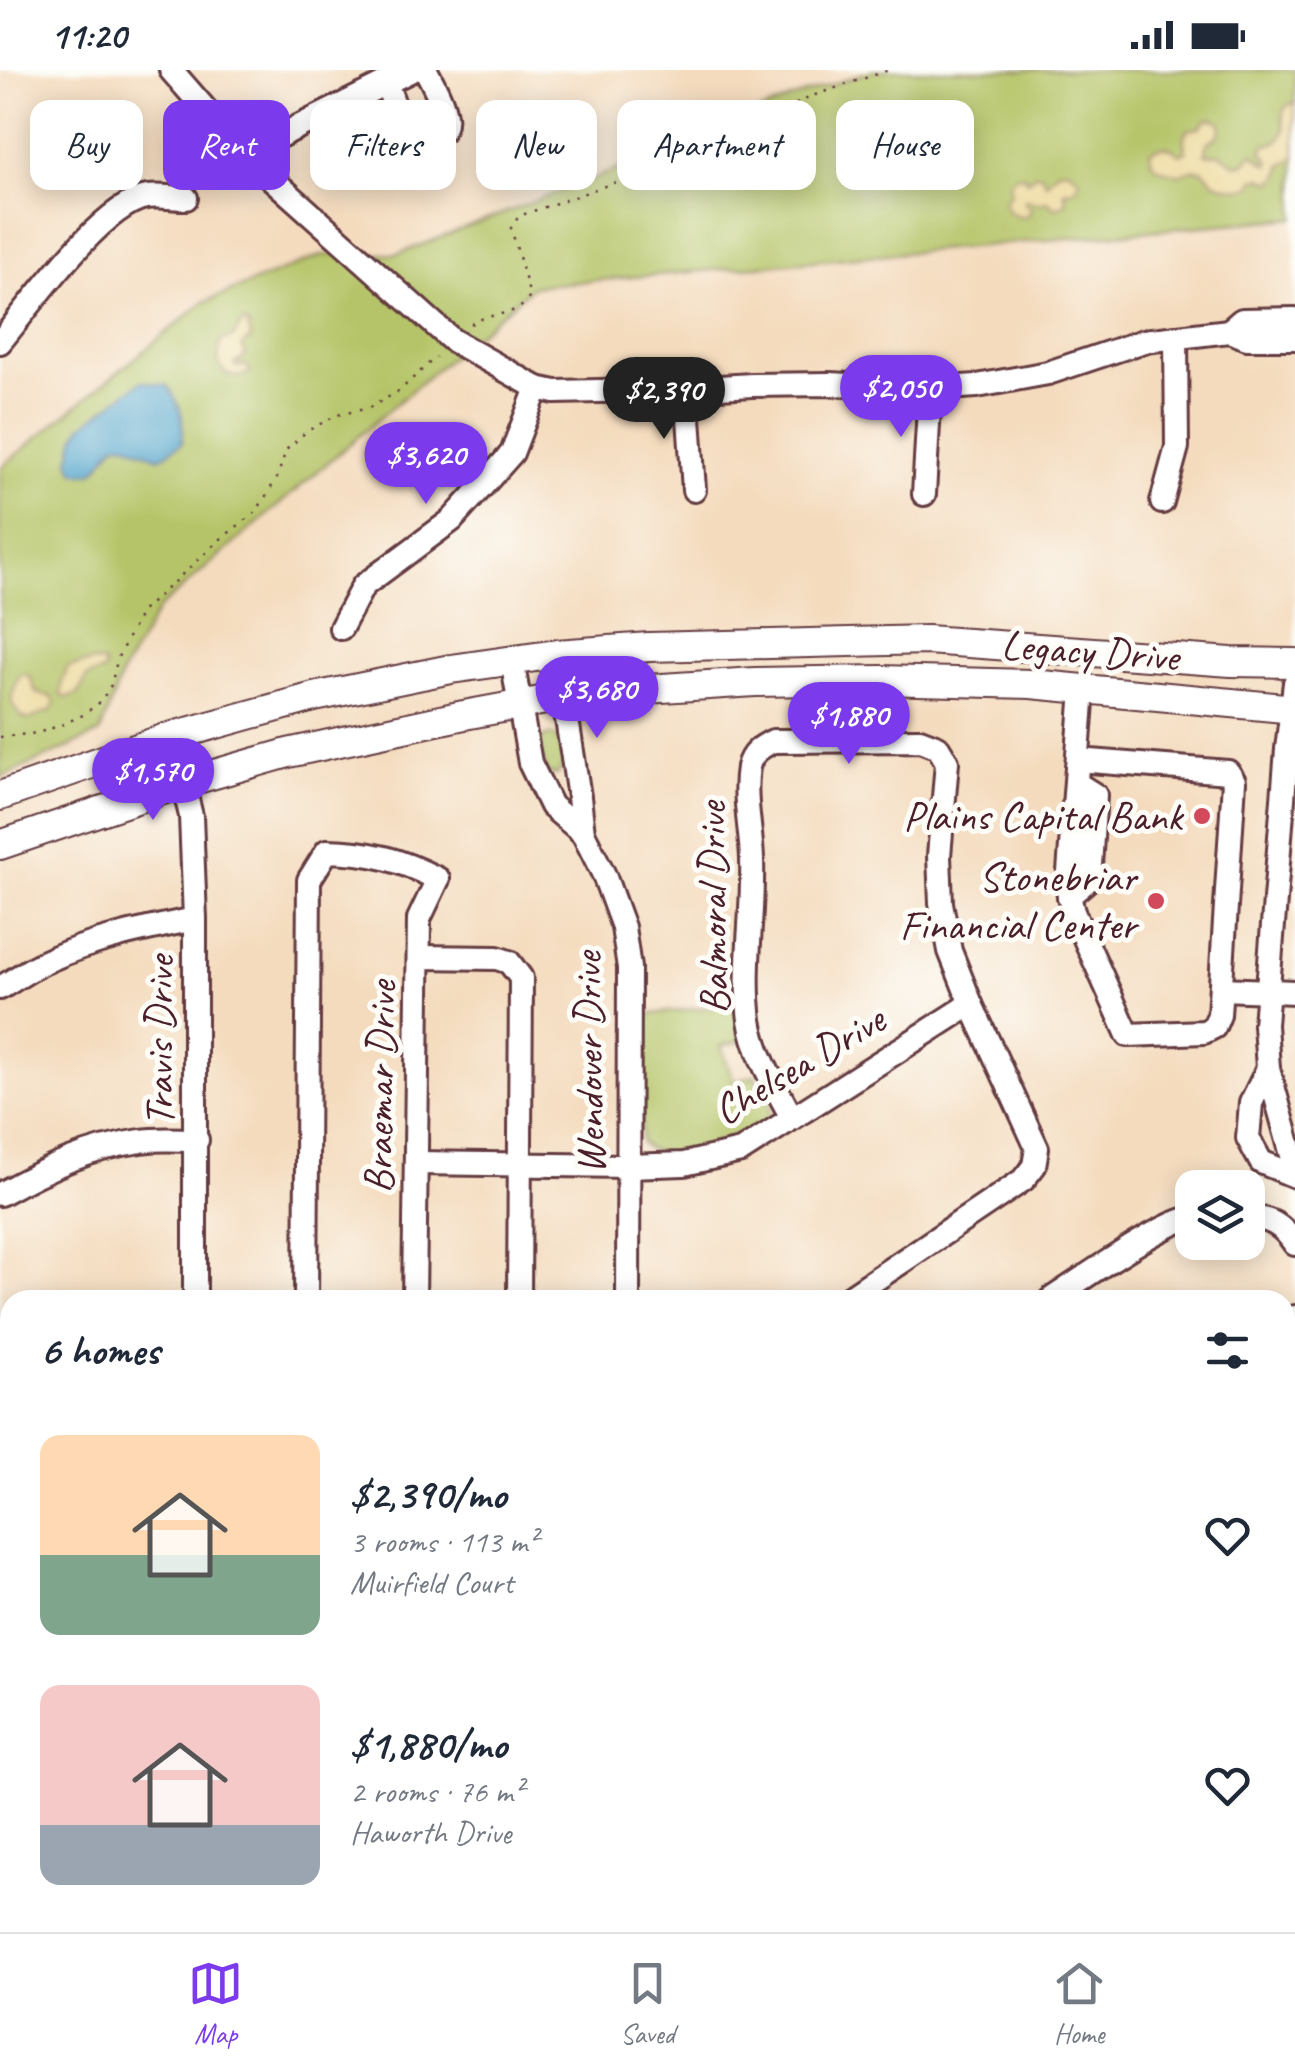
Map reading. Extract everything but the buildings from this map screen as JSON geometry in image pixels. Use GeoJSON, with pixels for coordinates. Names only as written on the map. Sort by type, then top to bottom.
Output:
{"type":"FeatureCollection","features":[{"type":"Feature","properties":{"kind":"main road","name":"Legacy Drive"},"geometry":{"type":"LineString","coordinates":[[0,796],[204,726],[277,707],[451,669],[558,654],[649,647],[927,640],[1295,663]]}},
{"type":"Feature","properties":{"kind":"main road","name":"Legacy Drive"},"geometry":{"type":"LineString","coordinates":[[0,844],[183,783],[288,753],[584,693],[827,680],[1031,684],[1294,700]]}},
{"type":"Feature","properties":{"kind":"street"},"geometry":{"type":"LineString","coordinates":[[171,70],[197,100]]}},
{"type":"Feature","properties":{"kind":"street"},"geometry":{"type":"LineString","coordinates":[[290,131],[412,70]]}},
{"type":"Feature","properties":{"kind":"street"},"geometry":{"type":"LineString","coordinates":[[386,83],[402,121],[413,135],[430,139],[438,136],[446,125],[445,113],[426,70]]}},
{"type":"Feature","properties":{"kind":"street"},"geometry":{"type":"LineString","coordinates":[[284,190],[452,340],[537,388],[555,392],[810,384],[930,389],[977,386],[1048,373],[1144,341],[1229,331],[1247,338],[1295,338]]}},
{"type":"Feature","properties":{"kind":"street"},"geometry":{"type":"LineString","coordinates":[[0,342],[78,247],[114,214],[146,196],[186,198]]}},
{"type":"Feature","properties":{"kind":"street"},"geometry":{"type":"LineString","coordinates":[[1229,331],[1242,320],[1295,318]]}},
{"type":"Feature","properties":{"kind":"street"},"geometry":{"type":"LineString","coordinates":[[1162,502],[1177,447],[1176,337]]}},
{"type":"Feature","properties":{"kind":"street"},"geometry":{"type":"LineString","coordinates":[[341,628],[364,586],[452,520],[512,453],[537,388]]}},
{"type":"Feature","properties":{"kind":"street"},"geometry":{"type":"LineString","coordinates":[[924,494],[930,389]]}},
{"type":"Feature","properties":{"kind":"street"},"geometry":{"type":"LineString","coordinates":[[687,390],[694,490]]}},
{"type":"Feature","properties":{"kind":"street","name":"Wendover Drive"},"geometry":{"type":"LineString","coordinates":[[558,654],[583,833],[623,927],[629,968],[628,1290]]}},
{"type":"Feature","properties":{"kind":"street","name":"Wendover Drive"},"geometry":{"type":"LineString","coordinates":[[512,660],[530,763],[550,806],[583,833]]}},
{"type":"Feature","properties":{"kind":"street"},"geometry":{"type":"LineString","coordinates":[[1077,771],[1228,772],[1234,781],[1219,1015],[1214,1027],[1204,1032],[1128,1035],[1074,912],[1068,885],[1083,689]]}},
{"type":"Feature","properties":{"kind":"street"},"geometry":{"type":"LineString","coordinates":[[1294,700],[1265,1026],[1268,1068],[1295,1166]]}},
{"type":"Feature","properties":{"kind":"street","name":"Balmoral Drive"},"geometry":{"type":"LineString","coordinates":[[792,1118],[763,1064],[750,1023],[752,858],[747,794],[749,764],[758,749],[773,741],[920,740],[938,747],[947,762],[939,856],[941,903],[950,950],[971,1004]]}},
{"type":"Feature","properties":{"kind":"street","name":"Travis Drive"},"geometry":{"type":"LineString","coordinates":[[183,783],[190,816],[195,919],[195,1290]]}},
{"type":"Feature","properties":{"kind":"street","name":"Braemar Drive"},"geometry":{"type":"LineString","coordinates":[[306,1290],[308,880],[327,851],[362,852],[410,865],[438,879],[419,920],[414,1290]]}},
{"type":"Feature","properties":{"kind":"street"},"geometry":{"type":"LineString","coordinates":[[0,988],[46,961],[85,946],[195,919]]}},
{"type":"Feature","properties":{"kind":"street"},"geometry":{"type":"LineString","coordinates":[[419,957],[498,958],[509,962],[520,978],[519,1290]]}},
{"type":"Feature","properties":{"kind":"street"},"geometry":{"type":"LineString","coordinates":[[1221,989],[1295,992]]}},
{"type":"Feature","properties":{"kind":"street"},"geometry":{"type":"LineString","coordinates":[[861,1290],[1022,1180],[1034,1166],[1037,1148],[971,1004]]}},
{"type":"Feature","properties":{"kind":"street","name":"Chelsea Drive"},"geometry":{"type":"LineString","coordinates":[[416,1162],[684,1164],[741,1150],[971,1004]]}},
{"type":"Feature","properties":{"kind":"street"},"geometry":{"type":"LineString","coordinates":[[1268,1068],[1251,1102],[1248,1138],[1261,1162],[1295,1176]]}},
{"type":"Feature","properties":{"kind":"street"},"geometry":{"type":"LineString","coordinates":[[0,1194],[87,1152],[144,1140],[197,1140]]}},
{"type":"Feature","properties":{"kind":"street"},"geometry":{"type":"LineString","coordinates":[[1265,1218],[1285,1230],[1295,1244]]}},
{"type":"Feature","properties":{"kind":"street"},"geometry":{"type":"LineString","coordinates":[[1066,1290],[1175,1224]]}},
{"type":"Feature","properties":{"kind":"path"},"geometry":{"type":"LineString","coordinates":[[471,324],[525,305],[530,296],[511,228],[520,216],[618,180],[644,176],[815,96],[889,70]]}},
{"type":"Feature","properties":{"kind":"path"},"geometry":{"type":"LineString","coordinates":[[0,737],[38,733],[61,725],[101,701],[141,612],[256,512],[277,478],[286,450],[307,430],[337,415],[369,408],[399,391],[436,357]]}},
{"type":"Feature","properties":{"kind":"green space"},"geometry":{"type":"Polygon","coordinates":[[[873,70],[1295,70],[1295,218],[533,286],[159,608],[122,673],[100,733],[0,778],[0,468],[204,302],[322,255],[398,254],[564,190],[597,190],[597,177],[617,170],[617,190],[816,190],[816,100],[791,99],[873,70]]]}},
{"type":"Feature","properties":{"kind":"green space"},"geometry":{"type":"Polygon","coordinates":[[[550,735],[558,739],[561,747],[563,766],[557,775],[547,773],[539,744],[550,735]]]}},
{"type":"Feature","properties":{"kind":"green space"},"geometry":{"type":"Polygon","coordinates":[[[737,1004],[741,1041],[721,1046],[734,1082],[755,1075],[771,1108],[769,1120],[704,1148],[653,1151],[641,1143],[642,1015],[737,1004]]]}},
{"type":"Feature","properties":{"kind":"sand"},"geometry":{"type":"Polygon","coordinates":[[[1295,103],[1295,158],[1281,166],[1278,178],[1271,182],[1254,179],[1252,186],[1232,188],[1213,181],[1201,170],[1174,174],[1152,160],[1150,151],[1158,147],[1180,154],[1186,151],[1187,130],[1215,119],[1221,123],[1220,130],[1207,143],[1206,154],[1221,154],[1236,165],[1245,163],[1253,154],[1268,165],[1270,161],[1262,151],[1265,145],[1280,139],[1285,129],[1284,109],[1295,103]]]}},
{"type":"Feature","properties":{"kind":"sand"},"geometry":{"type":"Polygon","coordinates":[[[1068,169],[1080,179],[1075,189],[1064,191],[1066,203],[1056,208],[1047,201],[1026,199],[1024,202],[1031,209],[1025,216],[1012,214],[1007,208],[1009,183],[1015,176],[1025,175],[1027,181],[1041,174],[1046,183],[1058,170],[1068,169]]]}},
{"type":"Feature","properties":{"kind":"sand"},"geometry":{"type":"Polygon","coordinates":[[[242,323],[248,324],[251,339],[242,346],[246,356],[235,364],[247,365],[250,372],[234,376],[222,369],[218,354],[221,340],[233,337],[242,323]]]}},
{"type":"Feature","properties":{"kind":"sand"},"geometry":{"type":"Polygon","coordinates":[[[94,662],[105,666],[103,672],[87,677],[78,694],[67,698],[61,695],[68,667],[94,662]]]}},
{"type":"Feature","properties":{"kind":"sand"},"geometry":{"type":"Polygon","coordinates":[[[19,676],[30,676],[36,693],[52,697],[55,703],[51,711],[25,719],[12,704],[19,676]]]}},
{"type":"Feature","properties":{"kind":"water"},"geometry":{"type":"Polygon","coordinates":[[[142,381],[168,386],[181,413],[182,443],[159,458],[117,443],[95,470],[74,471],[70,461],[82,426],[142,381]]]}},
{"type":"Feature","properties":{"kind":"place","name":"Plains Capital Bank"},"geometry":{"type":"Point","coordinates":[1202,816]}},
{"type":"Feature","properties":{"kind":"place","name":"Stonebriar Financial Center"},"geometry":{"type":"Point","coordinates":[1156,901]}}]}
